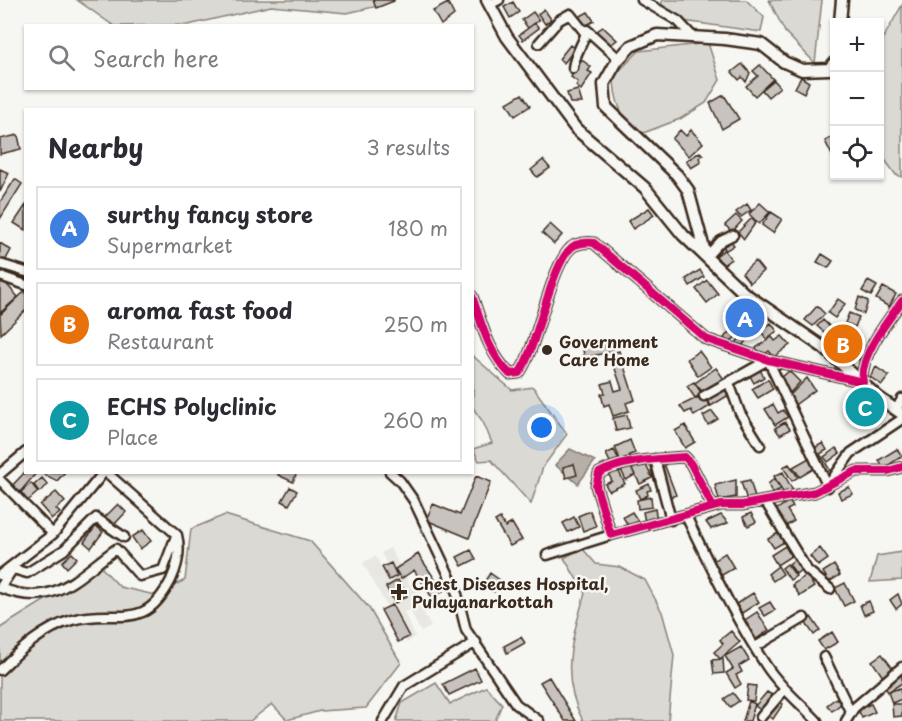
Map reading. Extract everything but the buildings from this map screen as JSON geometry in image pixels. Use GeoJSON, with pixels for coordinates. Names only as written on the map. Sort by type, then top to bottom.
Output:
{"type":"FeatureCollection","features":[{"type":"Feature","properties":{"kind":"main road"},"geometry":{"type":"LineString","coordinates":[[840,18],[842,0]]}},
{"type":"Feature","properties":{"kind":"main road"},"geometry":{"type":"LineString","coordinates":[[492,2],[507,37],[564,115],[645,188],[683,235],[744,293],[825,348],[863,382],[901,408]]}},
{"type":"Feature","properties":{"kind":"main road"},"geometry":{"type":"LineString","coordinates":[[706,257],[688,190],[669,167],[606,107],[604,84],[619,59],[631,46],[657,35],[761,44],[784,62],[802,70],[830,68]]}},
{"type":"Feature","properties":{"kind":"street"},"geometry":{"type":"LineString","coordinates":[[642,0],[678,21],[693,37]]}},
{"type":"Feature","properties":{"kind":"street"},"geometry":{"type":"LineString","coordinates":[[539,43],[559,20],[570,14],[586,34]]}},
{"type":"Feature","properties":{"kind":"street"},"geometry":{"type":"LineString","coordinates":[[573,68],[574,59],[587,30],[619,59]]}},
{"type":"Feature","properties":{"kind":"street"},"geometry":{"type":"LineString","coordinates":[[706,257],[721,241],[733,236]]}},
{"type":"Feature","properties":{"kind":"street"},"geometry":{"type":"LineString","coordinates":[[474,302],[484,332],[500,364],[510,374],[519,373],[527,364],[541,318],[565,255],[574,245],[594,243],[706,339],[768,360],[863,382],[862,369],[866,360],[879,335],[902,301]]}},
{"type":"Feature","properties":{"kind":"street"},"geometry":{"type":"LineString","coordinates":[[0,264],[24,271]]}},
{"type":"Feature","properties":{"kind":"street"},"geometry":{"type":"LineString","coordinates":[[0,276],[24,284]]}},
{"type":"Feature","properties":{"kind":"street"},"geometry":{"type":"LineString","coordinates":[[704,396],[768,360]]}},
{"type":"Feature","properties":{"kind":"street"},"geometry":{"type":"LineString","coordinates":[[768,360],[828,486]]}},
{"type":"Feature","properties":{"kind":"street"},"geometry":{"type":"LineString","coordinates":[[729,383],[737,406],[760,445]]}},
{"type":"Feature","properties":{"kind":"street"},"geometry":{"type":"LineString","coordinates":[[828,486],[851,453],[901,408]]}},
{"type":"Feature","properties":{"kind":"street"},"geometry":{"type":"LineString","coordinates":[[0,474],[24,454]]}},
{"type":"Feature","properties":{"kind":"street"},"geometry":{"type":"LineString","coordinates":[[611,535],[596,486],[599,474],[607,469],[654,459],[685,457],[691,464],[713,507]]}},
{"type":"Feature","properties":{"kind":"street"},"geometry":{"type":"LineString","coordinates":[[654,459],[671,520]]}},
{"type":"Feature","properties":{"kind":"street"},"geometry":{"type":"LineString","coordinates":[[547,555],[713,507],[792,497],[828,486],[856,471],[888,471],[902,467]]}},
{"type":"Feature","properties":{"kind":"street"},"geometry":{"type":"LineString","coordinates":[[0,575],[53,534],[103,474]]}},
{"type":"Feature","properties":{"kind":"street"},"geometry":{"type":"LineString","coordinates":[[0,669],[45,632],[70,620],[91,615],[108,618],[136,614],[161,600],[175,572],[179,546],[177,535],[107,474]]}},
{"type":"Feature","properties":{"kind":"street"},"geometry":{"type":"LineString","coordinates":[[392,474],[414,501],[456,590],[466,630],[516,704],[539,721]]}},
{"type":"Feature","properties":{"kind":"street"},"geometry":{"type":"LineString","coordinates":[[0,480],[53,534]]}},
{"type":"Feature","properties":{"kind":"street"},"geometry":{"type":"LineString","coordinates":[[765,501],[807,570],[830,589]]}},
{"type":"Feature","properties":{"kind":"street"},"geometry":{"type":"LineString","coordinates":[[686,516],[731,608],[755,647],[784,690],[817,721]]}},
{"type":"Feature","properties":{"kind":"street"},"geometry":{"type":"LineString","coordinates":[[15,565],[27,573],[64,550],[96,518],[124,537]]}},
{"type":"Feature","properties":{"kind":"street"},"geometry":{"type":"LineString","coordinates":[[15,565],[0,588],[31,597],[52,594],[116,549],[140,576],[162,570],[177,535]]}},
{"type":"Feature","properties":{"kind":"street"},"geometry":{"type":"LineString","coordinates":[[755,647],[804,618]]}},
{"type":"Feature","properties":{"kind":"street"},"geometry":{"type":"LineString","coordinates":[[383,721],[404,686],[476,642]]}},
{"type":"Feature","properties":{"kind":"street"},"geometry":{"type":"LineString","coordinates":[[824,657],[849,717],[877,686],[902,667]]}},
{"type":"Feature","properties":{"kind":"street"},"geometry":{"type":"LineString","coordinates":[[761,717],[784,690]]}},
{"type":"Feature","properties":{"kind":"shaded area"},"geometry":{"type":"Polygon","coordinates":[[[77,0],[377,0],[378,6],[347,13],[271,6],[192,24],[111,24],[77,0]]]}},
{"type":"Feature","properties":{"kind":"shaded area"},"geometry":{"type":"Polygon","coordinates":[[[662,0],[746,0],[764,17],[761,32],[662,18],[662,0]]]}},
{"type":"Feature","properties":{"kind":"shaded area"},"geometry":{"type":"Polygon","coordinates":[[[769,0],[822,0],[815,63],[785,32],[769,0]]]}},
{"type":"Feature","properties":{"kind":"shaded area"},"geometry":{"type":"Polygon","coordinates":[[[902,5],[902,177],[896,175],[884,158],[884,37],[902,5]]]}},
{"type":"Feature","properties":{"kind":"shaded area"},"geometry":{"type":"Polygon","coordinates":[[[708,43],[720,80],[706,103],[680,119],[638,135],[620,108],[615,93],[614,76],[639,51],[708,43]]]}},
{"type":"Feature","properties":{"kind":"shaded area"},"geometry":{"type":"Polygon","coordinates":[[[474,357],[512,390],[533,387],[567,434],[543,467],[531,504],[491,460],[479,461],[474,449],[492,443],[483,422],[474,409],[474,357]]]}},
{"type":"Feature","properties":{"kind":"shaded area"},"geometry":{"type":"Polygon","coordinates":[[[570,449],[595,461],[578,484],[555,465],[570,449]]]}},
{"type":"Feature","properties":{"kind":"shaded area"},"geometry":{"type":"Polygon","coordinates":[[[225,515],[310,541],[369,608],[401,663],[366,708],[320,711],[287,720],[272,704],[250,721],[0,721],[0,628],[100,566],[120,587],[155,595],[185,580],[191,529],[225,515]]]}},
{"type":"Feature","properties":{"kind":"shaded area","name":"Chest Diseases Hospital, Pulayanarkottah"},"geometry":{"type":"Polygon","coordinates":[[[390,548],[410,585],[414,583],[423,598],[419,603],[431,627],[421,632],[410,610],[404,612],[415,636],[407,643],[363,563],[375,556],[389,581],[395,578],[381,553],[390,548]]]}},
{"type":"Feature","properties":{"kind":"shaded area"},"geometry":{"type":"Polygon","coordinates":[[[582,548],[596,564],[620,567],[645,580],[662,612],[674,655],[668,721],[583,721],[571,688],[570,657],[585,593],[564,558],[582,548]]]}},
{"type":"Feature","properties":{"kind":"shaded area"},"geometry":{"type":"Polygon","coordinates":[[[902,552],[902,580],[870,582],[877,556],[902,552]]]}},
{"type":"Feature","properties":{"kind":"shaded area"},"geometry":{"type":"Polygon","coordinates":[[[436,683],[450,704],[486,687],[502,704],[495,721],[396,721],[402,703],[436,683]]]}},
{"type":"Feature","properties":{"kind":"cycle path"},"geometry":{"type":"LineString","coordinates":[[474,302],[496,357],[510,374],[519,373],[526,361],[552,284],[566,253],[575,245],[594,243],[706,339],[768,360],[863,382],[863,372],[869,351],[902,301]]}},
{"type":"Feature","properties":{"kind":"cycle path"},"geometry":{"type":"LineString","coordinates":[[713,507],[691,464],[685,457],[619,465],[599,473],[596,486],[611,535],[721,505],[742,505],[815,492],[856,471],[888,471],[902,467]]}},
{"type":"Feature","properties":{"kind":"place","name":"surthy fancy store"},"geometry":{"type":"Point","coordinates":[745,318]}},
{"type":"Feature","properties":{"kind":"place","name":"aroma fast food"},"geometry":{"type":"Point","coordinates":[843,344]}},
{"type":"Feature","properties":{"kind":"place","name":"Government Care Home"},"geometry":{"type":"Point","coordinates":[547,350]}},
{"type":"Feature","properties":{"kind":"place","name":"ECHS Polyclinic"},"geometry":{"type":"Point","coordinates":[865,407]}},
{"type":"Feature","properties":{"kind":"place","name":"Chest Diseases Hospital, Pulayanarkottah"},"geometry":{"type":"Point","coordinates":[399,592]}}]}
